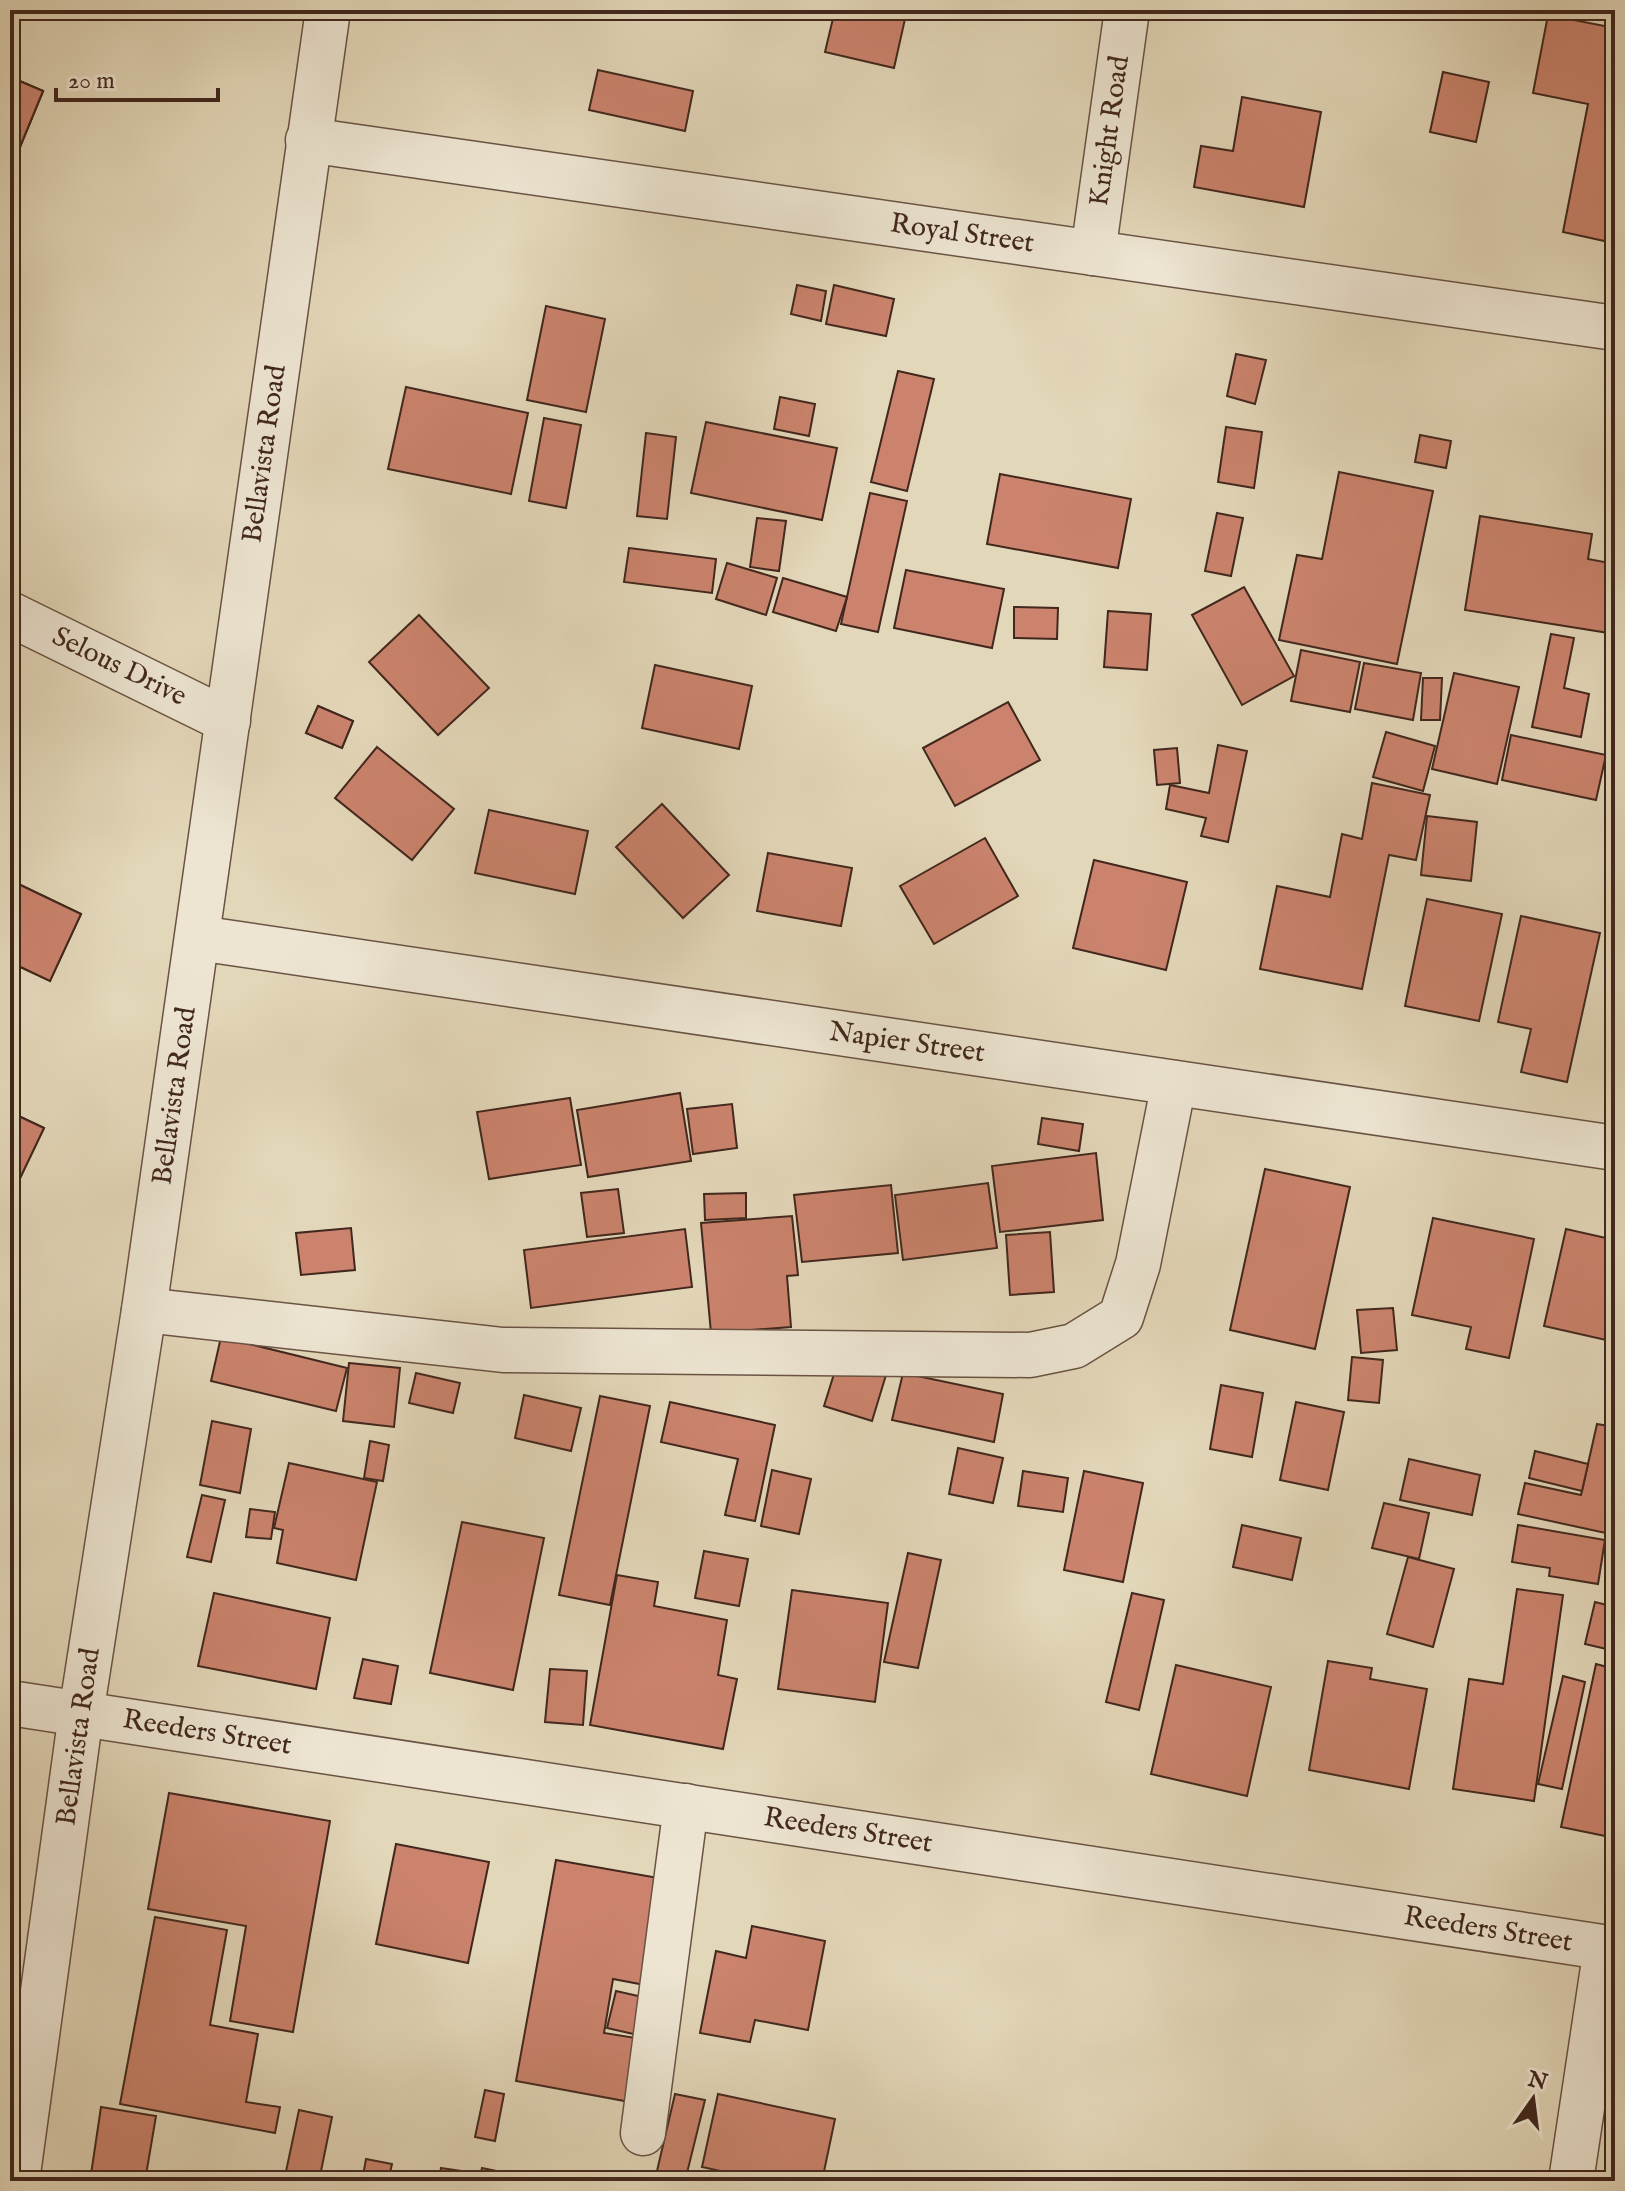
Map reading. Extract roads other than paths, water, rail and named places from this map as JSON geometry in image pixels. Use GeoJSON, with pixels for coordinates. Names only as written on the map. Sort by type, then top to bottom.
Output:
{"type":"FeatureCollection","features":[{"type":"Feature","properties":{"kind":"street","name":"Bellavista Road"},"geometry":{"type":"LineString","coordinates":[[17,2181],[81,1714],[198,938],[328,10]]}},
{"type":"Feature","properties":{"kind":"street","name":"Knight Road"},"geometry":{"type":"LineString","coordinates":[[1093,253],[1127,10]]}},
{"type":"Feature","properties":{"kind":"street","name":"Royal Street"},"geometry":{"type":"LineString","coordinates":[[308,140],[1615,328]]}},
{"type":"Feature","properties":{"kind":"street","name":"Selous Drive"},"geometry":{"type":"LineString","coordinates":[[10,614],[228,721]]}},
{"type":"Feature","properties":{"kind":"street","name":"Napier Street"},"geometry":{"type":"LineString","coordinates":[[198,938],[1615,1148]]}},
{"type":"Feature","properties":{"kind":"street"},"geometry":{"type":"LineString","coordinates":[[144,1310],[503,1350],[1030,1355],[1074,1346],[1121,1317],[1138,1264],[1174,1083]]}},
{"type":"Feature","properties":{"kind":"street","name":"Reeders Street"},"geometry":{"type":"LineString","coordinates":[[10,1703],[1611,1948]]}},
{"type":"Feature","properties":{"kind":"street"},"geometry":{"type":"LineString","coordinates":[[643,2133],[686,1806]]}},
{"type":"Feature","properties":{"kind":"street"},"geometry":{"type":"LineString","coordinates":[[1571,2181],[1611,1948]]}}]}
